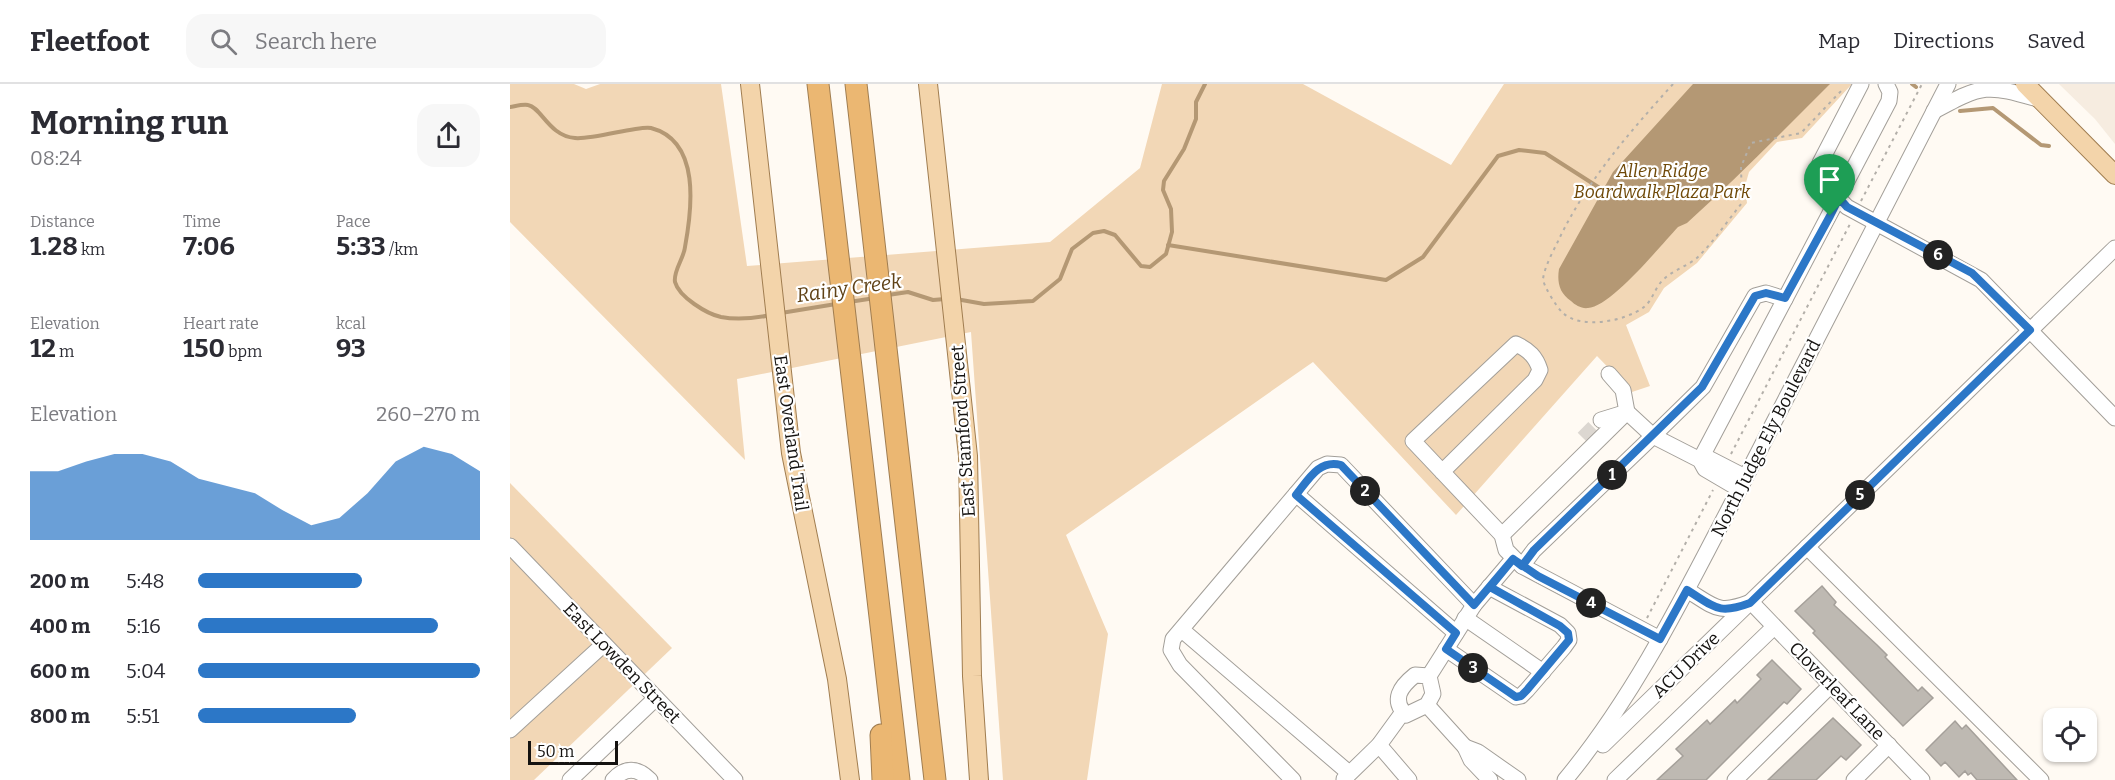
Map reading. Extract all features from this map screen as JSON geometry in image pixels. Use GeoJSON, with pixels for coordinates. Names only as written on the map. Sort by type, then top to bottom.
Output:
{"type":"FeatureCollection","features":[{"type":"Feature","properties":{"kind":"highway"},"geometry":{"type":"LineString","coordinates":[[818,84],[899,780]]}},
{"type":"Feature","properties":{"kind":"highway"},"geometry":{"type":"LineString","coordinates":[[856,84],[935,780]]}},
{"type":"Feature","properties":{"kind":"highway"},"geometry":{"type":"LineString","coordinates":[[883,780],[879,697],[888,676]]}},
{"type":"Feature","properties":{"kind":"main road","name":"East Overland Trail"},"geometry":{"type":"LineString","coordinates":[[750,84],[791,453],[837,679],[850,780]]}},
{"type":"Feature","properties":{"kind":"main road","name":"East Stamford Street"},"geometry":{"type":"LineString","coordinates":[[928,84],[968,456],[972,676],[979,780]]}},
{"type":"Feature","properties":{"kind":"main road"},"geometry":{"type":"LineString","coordinates":[[2025,84],[2037,92],[2115,176]]}},
{"type":"Feature","properties":{"kind":"street"},"geometry":{"type":"LineString","coordinates":[[1861,84],[1820,163],[1822,175],[1839,198],[1847,207],[1972,273],[2115,418]]}},
{"type":"Feature","properties":{"kind":"street"},"geometry":{"type":"LineString","coordinates":[[1700,460],[1889,101],[1890,92],[1886,84]]}},
{"type":"Feature","properties":{"kind":"street"},"geometry":{"type":"LineString","coordinates":[[1934,111],[1938,84]]}},
{"type":"Feature","properties":{"kind":"street","name":"North Judge Ely Boulevard"},"geometry":{"type":"LineString","coordinates":[[1566,780],[1600,738],[1634,687],[1687,590],[1948,84]]}},
{"type":"Feature","properties":{"kind":"street"},"geometry":{"type":"LineString","coordinates":[[1934,111],[1964,94],[1983,87],[2037,92]]}},
{"type":"Feature","properties":{"kind":"street","name":"ACU Drive"},"geometry":{"type":"LineString","coordinates":[[1566,780],[2115,248]]}},
{"type":"Feature","properties":{"kind":"street"},"geometry":{"type":"LineString","coordinates":[[1429,676],[1415,675],[1401,689],[1397,698],[1406,715],[1418,712],[1427,705],[1433,694],[1429,676],[1474,605],[1490,587],[1534,550],[1702,387],[1750,301],[1761,293],[1785,298]]}},
{"type":"Feature","properties":{"kind":"street"},"geometry":{"type":"LineString","coordinates":[[1442,472],[1535,380],[1540,370],[1537,359],[1525,348],[1516,344],[1413,441],[1442,472],[1502,535],[1506,550],[1518,562],[1660,639]]}},
{"type":"Feature","properties":{"kind":"street"},"geometry":{"type":"LineString","coordinates":[[1609,374],[1623,390],[1626,412],[1653,436],[1700,460],[1710,459],[1742,483]]}},
{"type":"Feature","properties":{"kind":"street"},"geometry":{"type":"LineString","coordinates":[[1601,420],[1626,412]]}},
{"type":"Feature","properties":{"kind":"street"},"geometry":{"type":"LineString","coordinates":[[1502,535],[1626,412]]}},
{"type":"Feature","properties":{"kind":"street"},"geometry":{"type":"LineString","coordinates":[[1578,460],[1583,438]]}},
{"type":"Feature","properties":{"kind":"street"},"geometry":{"type":"LineString","coordinates":[[1293,780],[1180,665],[1171,650],[1173,639],[1318,468],[1327,464],[1341,465],[1474,605]]}},
{"type":"Feature","properties":{"kind":"street"},"geometry":{"type":"LineString","coordinates":[[1296,495],[1456,633]]}},
{"type":"Feature","properties":{"kind":"street","name":"East Lowden Street"},"geometry":{"type":"LineString","coordinates":[[510,546],[656,698],[729,778]]}},
{"type":"Feature","properties":{"kind":"street"},"geometry":{"type":"LineString","coordinates":[[1806,547],[2041,780]]}},
{"type":"Feature","properties":{"kind":"street"},"geometry":{"type":"LineString","coordinates":[[1446,649],[1516,697],[1521,696],[1544,672],[1569,640],[1568,633],[1560,626],[1490,587]]}},
{"type":"Feature","properties":{"kind":"street"},"geometry":{"type":"LineString","coordinates":[[1687,590],[1719,609],[1731,610],[1750,603]]}},
{"type":"Feature","properties":{"kind":"street","name":"Cloverleaf Lane"},"geometry":{"type":"LineString","coordinates":[[1750,603],[1922,780]]}},
{"type":"Feature","properties":{"kind":"street"},"geometry":{"type":"LineString","coordinates":[[1466,618],[1544,672]]}},
{"type":"Feature","properties":{"kind":"street"},"geometry":{"type":"LineString","coordinates":[[1615,780],[1774,627]]}},
{"type":"Feature","properties":{"kind":"street"},"geometry":{"type":"LineString","coordinates":[[1182,630],[1346,777],[1379,745],[1403,712]]}},
{"type":"Feature","properties":{"kind":"street"},"geometry":{"type":"LineString","coordinates":[[510,730],[604,644]]}},
{"type":"Feature","properties":{"kind":"street"},"geometry":{"type":"LineString","coordinates":[[1735,780],[1832,685]]}},
{"type":"Feature","properties":{"kind":"street"},"geometry":{"type":"LineString","coordinates":[[570,780],[656,698]]}},
{"type":"Feature","properties":{"kind":"street"},"geometry":{"type":"LineString","coordinates":[[1427,705],[1465,747],[1471,760],[1490,780]]}},
{"type":"Feature","properties":{"kind":"street"},"geometry":{"type":"LineString","coordinates":[[1379,745],[1401,777]]}},
{"type":"Feature","properties":{"kind":"street"},"geometry":{"type":"LineString","coordinates":[[1854,780],[1889,746]]}},
{"type":"Feature","properties":{"kind":"street"},"geometry":{"type":"LineString","coordinates":[[1465,747],[1478,752],[1518,780]]}},
{"type":"Feature","properties":{"kind":"street"},"geometry":{"type":"LineString","coordinates":[[613,780],[619,774],[632,769],[643,772],[650,780]]}},
{"type":"Feature","properties":{"kind":"path"},"geometry":{"type":"LineString","coordinates":[[1673,84],[1638,122],[1587,188],[1549,261],[1544,278],[1546,290],[1562,313],[1588,322],[1625,317],[1646,305],[1662,280],[1699,256],[1742,202],[1741,168],[1751,143],[1801,133],[1847,84]]}},
{"type":"Feature","properties":{"kind":"path"},"geometry":{"type":"LineString","coordinates":[[1861,203],[1922,84]]}},
{"type":"Feature","properties":{"kind":"path"},"geometry":{"type":"LineString","coordinates":[[1728,461],[1852,219]]}},
{"type":"Feature","properties":{"kind":"path"},"geometry":{"type":"LineString","coordinates":[[1645,622],[1717,482]]}},
{"type":"Feature","properties":{"kind":"shaded area"},"geometry":{"type":"Polygon","coordinates":[[[1693,84],[1830,84],[1724,189],[1687,223],[1678,227],[1622,287],[1598,305],[1586,308],[1577,305],[1561,291],[1558,278],[1559,269],[1613,172],[1693,84]]]}},
{"type":"Feature","properties":{"kind":"shaded area"},"geometry":{"type":"Polygon","coordinates":[[[2059,84],[2115,84],[2115,144],[2095,119],[2059,84]]]}},
{"type":"Feature","properties":{"kind":"green space","name":"Allen Ridge Boardwalk Plaza Park"},"geometry":{"type":"Polygon","coordinates":[[[510,84],[574,84],[586,89],[600,84],[721,84],[747,266],[1050,242],[1140,168],[1162,84],[1303,84],[1451,165],[1504,84],[1852,84],[1802,138],[1777,142],[1749,172],[1745,186],[1747,203],[1697,263],[1664,288],[1649,312],[1626,325],[1650,386],[1632,392],[1597,356],[1456,515],[1313,362],[1066,535],[1108,634],[1087,780],[1003,780],[971,332],[737,379],[745,460],[510,222],[510,84]]]}},
{"type":"Feature","properties":{"kind":"green space"},"geometry":{"type":"Polygon","coordinates":[[[510,483],[672,648],[534,780],[510,780],[510,483]]]}},
{"type":"Feature","properties":{"kind":"building"},"geometry":{"type":"Polygon","coordinates":[[[1822,586],[1836,602],[1834,605],[1887,655],[1885,657],[1918,691],[1922,687],[1933,698],[1903,726],[1813,633],[1815,631],[1795,611],[1822,586]]]}},
{"type":"Feature","properties":{"kind":"building"},"geometry":{"type":"Polygon","coordinates":[[[1772,660],[1801,689],[1787,704],[1784,702],[1706,780],[1657,780],[1683,756],[1676,749],[1707,720],[1710,724],[1735,700],[1737,703],[1761,679],[1757,675],[1772,660]]]}},
{"type":"Feature","properties":{"kind":"building"},"geometry":{"type":"Polygon","coordinates":[[[1833,718],[1861,745],[1846,760],[1841,756],[1816,780],[1768,780],[1833,718]]]}},
{"type":"Feature","properties":{"kind":"building"},"geometry":{"type":"Polygon","coordinates":[[[1955,721],[1962,729],[1966,725],[2017,780],[1977,780],[1971,773],[1968,775],[1965,771],[1959,777],[1945,762],[1941,766],[1926,750],[1955,721]]]}},
{"type":"Feature","properties":{"kind":"waterway","name":"Rainy Creek"},"geometry":{"type":"LineString","coordinates":[[956,299],[984,304],[1033,301],[1060,279],[1072,249],[1093,233],[1104,231],[1115,235],[1141,266],[1150,267],[1166,254],[1172,232],[1171,209],[1163,190],[1164,181],[1184,149],[1196,119],[1196,102],[1205,84]]}},
{"type":"Feature","properties":{"kind":"waterway"},"geometry":{"type":"LineString","coordinates":[[1912,84],[1916,87]]}},
{"type":"Feature","properties":{"kind":"waterway","name":"Rainy Creek"},"geometry":{"type":"LineString","coordinates":[[510,107],[524,105],[533,107],[552,127],[566,136],[575,138],[645,128],[651,128],[667,135],[678,147],[686,161],[691,196],[688,232],[675,278],[678,288],[694,304],[721,317],[746,318],[771,315]]}},
{"type":"Feature","properties":{"kind":"waterway"},"geometry":{"type":"LineString","coordinates":[[1960,111],[1993,108],[2041,145],[2049,146]]}},
{"type":"Feature","properties":{"kind":"waterway"},"geometry":{"type":"LineString","coordinates":[[1168,245],[1386,280],[1423,257],[1498,156],[1519,150],[1545,153],[1606,192]]}},
{"type":"Feature","properties":{"kind":"waterway","name":"Rainy Creek"},"geometry":{"type":"LineString","coordinates":[[888,295],[908,292],[933,300],[945,299]]}},
{"type":"Feature","properties":{"kind":"waterway","name":"Rainy Creek"},"geometry":{"type":"LineString","coordinates":[[849,302],[875,298]]}},
{"type":"Feature","properties":{"kind":"waterway","name":"Rainy Creek"},"geometry":{"type":"LineString","coordinates":[[781,313],[836,304]]}},
{"type":"Feature","properties":{"kind":"tunnel"},"geometry":{"type":"LineString","coordinates":[[1583,438],[1601,420]]}},
{"type":"Feature","properties":{"kind":"route"},"geometry":{"type":"LineString","coordinates":[[1830,216],[1785,298],[1766,293],[1755,296],[1745,309],[1711,375],[1702,387],[1534,550],[1522,566],[1513,559],[1474,605],[1341,465],[1333,463],[1318,468],[1296,495],[1456,633],[1446,649],[1508,694],[1516,697],[1521,696],[1527,690],[1569,640],[1568,633],[1560,626],[1490,587],[1513,559],[1522,566],[1538,576],[1660,639],[1687,590],[1719,609],[1731,610],[1750,603],[2030,330],[1972,273],[1847,207],[1839,198],[1830,216]]}}]}
